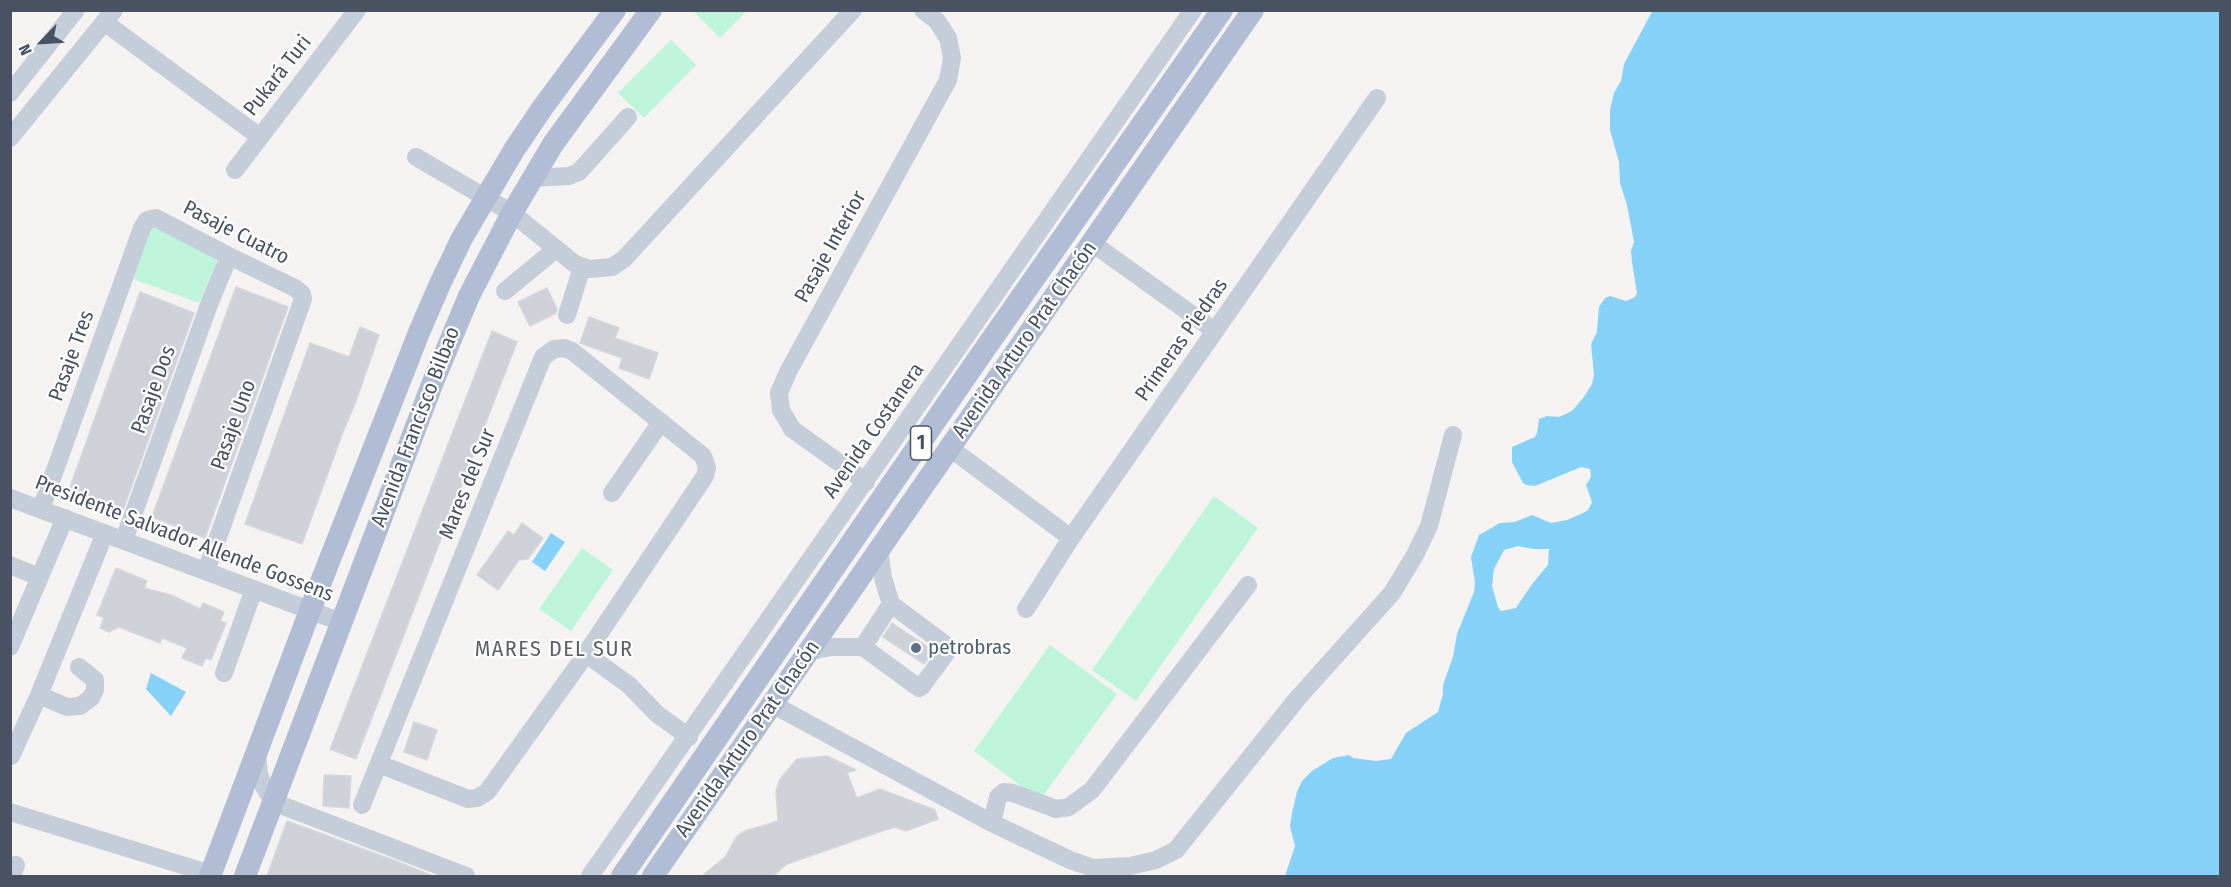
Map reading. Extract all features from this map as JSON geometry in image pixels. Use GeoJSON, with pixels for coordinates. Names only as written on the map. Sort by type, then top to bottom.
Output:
{"type":"FeatureCollection","features":[{"type":"Feature","properties":{"kind":"main road","name":"Avenida Francisco Bilbao"},"geometry":{"type":"LineString","coordinates":[[245,876],[450,339],[469,296],[532,178],[576,111],[651,10]]}},
{"type":"Feature","properties":{"kind":"main road","name":"Avenida Arturo Prat Chacón"},"geometry":{"type":"LineString","coordinates":[[622,876],[980,356],[1222,10]]}},
{"type":"Feature","properties":{"kind":"main road","name":"Avenida Francisco Bilbao"},"geometry":{"type":"LineString","coordinates":[[211,875],[310,610],[420,330],[462,238],[543,107],[613,11]]}},
{"type":"Feature","properties":{"kind":"main road","name":"Avenida Arturo Prat Chacón"},"geometry":{"type":"LineString","coordinates":[[653,876],[1250,12]]}},
{"type":"Feature","properties":{"kind":"street"},"geometry":{"type":"LineString","coordinates":[[36,107],[10,93],[76,10]]}},
{"type":"Feature","properties":{"kind":"street","name":"Pukará Turi"},"geometry":{"type":"LineString","coordinates":[[235,170],[357,10]]}},
{"type":"Feature","properties":{"kind":"street"},"geometry":{"type":"LineString","coordinates":[[416,157],[512,213],[582,267],[604,269],[624,259],[853,10]]}},
{"type":"Feature","properties":{"kind":"street","name":"Pasaje Interior"},"geometry":{"type":"LineString","coordinates":[[866,482],[792,429],[781,410],[780,393],[788,372],[948,80],[952,58],[948,38],[937,21],[923,10]]}},
{"type":"Feature","properties":{"kind":"street","name":"Avenida Costanera"},"geometry":{"type":"LineString","coordinates":[[590,876],[689,737],[1193,10]]}},
{"type":"Feature","properties":{"kind":"street"},"geometry":{"type":"LineString","coordinates":[[613,11],[636,30]]}},
{"type":"Feature","properties":{"kind":"street"},"geometry":{"type":"LineString","coordinates":[[10,138],[109,16],[260,137]]}},
{"type":"Feature","properties":{"kind":"street","name":"Primeras Piedras"},"geometry":{"type":"LineString","coordinates":[[1026,609],[1071,538],[1377,98]]}},
{"type":"Feature","properties":{"kind":"street"},"geometry":{"type":"LineString","coordinates":[[532,178],[569,176],[579,172],[628,117]]}},
{"type":"Feature","properties":{"kind":"street","name":"Pasaje Cuatro"},"geometry":{"type":"LineString","coordinates":[[147,220],[156,218],[295,288],[302,294]]}},
{"type":"Feature","properties":{"kind":"street","name":"Pasaje Tres"},"geometry":{"type":"LineString","coordinates":[[41,509],[142,228],[147,220]]}},
{"type":"Feature","properties":{"kind":"street"},"geometry":{"type":"LineString","coordinates":[[1092,243],[1215,331]]}},
{"type":"Feature","properties":{"kind":"street"},"geometry":{"type":"LineString","coordinates":[[505,291],[556,249]]}},
{"type":"Feature","properties":{"kind":"street","name":"Pasaje Dos"},"geometry":{"type":"LineString","coordinates":[[124,540],[228,256]]}},
{"type":"Feature","properties":{"kind":"street"},"geometry":{"type":"LineString","coordinates":[[567,315],[582,267]]}},
{"type":"Feature","properties":{"kind":"street","name":"Pasaje Uno"},"geometry":{"type":"LineString","coordinates":[[206,571],[302,305],[302,294]]}},
{"type":"Feature","properties":{"kind":"street","name":"Mares del Sur"},"geometry":{"type":"LineString","coordinates":[[362,805],[543,357],[554,349],[564,348],[572,351],[703,456],[707,468],[705,476],[583,659],[487,792],[477,798],[468,799],[380,764]]}},
{"type":"Feature","properties":{"kind":"street"},"geometry":{"type":"LineString","coordinates":[[612,493],[661,422]]}},
{"type":"Feature","properties":{"kind":"street"},"geometry":{"type":"LineString","coordinates":[[772,704],[992,823],[1070,860],[1093,867],[1130,866],[1156,860],[1176,850],[1297,699],[1392,593],[1415,555],[1429,525],[1453,435]]}},
{"type":"Feature","properties":{"kind":"street"},"geometry":{"type":"LineString","coordinates":[[950,448],[1071,538]]}},
{"type":"Feature","properties":{"kind":"street","name":"Presidente Salvador Allende Gossens"},"geometry":{"type":"LineString","coordinates":[[10,498],[341,622]]}},
{"type":"Feature","properties":{"kind":"street"},"geometry":{"type":"LineString","coordinates":[[10,647],[65,518]]}},
{"type":"Feature","properties":{"kind":"street"},"geometry":{"type":"LineString","coordinates":[[11,756],[39,695],[105,533]]}},
{"type":"Feature","properties":{"kind":"street"},"geometry":{"type":"LineString","coordinates":[[810,651],[832,647],[863,647],[919,688],[947,652],[946,645],[891,604],[883,578],[879,549]]}},
{"type":"Feature","properties":{"kind":"street"},"geometry":{"type":"LineString","coordinates":[[10,565],[39,577]]}},
{"type":"Feature","properties":{"kind":"street"},"geometry":{"type":"LineString","coordinates":[[992,823],[998,797],[1004,792],[1013,793],[1056,809],[1069,807],[1092,790],[1248,585]]}},
{"type":"Feature","properties":{"kind":"street"},"geometry":{"type":"LineString","coordinates":[[224,673],[254,589]]}},
{"type":"Feature","properties":{"kind":"street"},"geometry":{"type":"LineString","coordinates":[[863,647],[891,604]]}},
{"type":"Feature","properties":{"kind":"street"},"geometry":{"type":"LineString","coordinates":[[583,659],[626,696],[657,714],[689,737]]}},
{"type":"Feature","properties":{"kind":"street"},"geometry":{"type":"LineString","coordinates":[[39,695],[67,706],[80,706],[92,698],[95,690],[94,680],[79,667]]}},
{"type":"Feature","properties":{"kind":"street"},"geometry":{"type":"LineString","coordinates":[[257,752],[262,783],[273,802],[466,876]]}},
{"type":"Feature","properties":{"kind":"street"},"geometry":{"type":"LineString","coordinates":[[10,812],[211,875]]}},
{"type":"Feature","properties":{"kind":"green space"},"geometry":{"type":"Polygon","coordinates":[[[747,11],[720,38],[694,12],[747,11]]]}},
{"type":"Feature","properties":{"kind":"green space"},"geometry":{"type":"Polygon","coordinates":[[[671,40],[696,65],[644,118],[618,93],[671,40]]]}},
{"type":"Feature","properties":{"kind":"green space"},"geometry":{"type":"Polygon","coordinates":[[[157,227],[216,259],[216,264],[199,303],[133,279],[150,229],[157,227]]]}},
{"type":"Feature","properties":{"kind":"green space"},"geometry":{"type":"Polygon","coordinates":[[[1214,496],[1258,528],[1136,701],[1092,670],[1214,496]]]}},
{"type":"Feature","properties":{"kind":"green space"},"geometry":{"type":"Polygon","coordinates":[[[582,548],[613,570],[571,631],[539,609],[582,548]]]}},
{"type":"Feature","properties":{"kind":"green space"},"geometry":{"type":"Polygon","coordinates":[[[1050,645],[1117,694],[1040,800],[974,751],[1050,645]]]}},
{"type":"Feature","properties":{"kind":"water"},"geometry":{"type":"Polygon","coordinates":[[[1653,10],[2220,11],[2220,876],[1285,876],[1295,846],[1290,826],[1297,792],[1302,781],[1312,771],[1333,758],[1349,755],[1353,758],[1376,761],[1391,759],[1406,733],[1438,712],[1457,634],[1474,592],[1471,557],[1479,535],[1500,523],[1515,522],[1532,515],[1551,523],[1567,520],[1588,510],[1592,502],[1586,485],[1591,477],[1590,469],[1581,467],[1535,486],[1526,485],[1512,462],[1512,447],[1535,437],[1539,419],[1547,416],[1559,417],[1572,411],[1584,397],[1592,384],[1594,375],[1591,344],[1597,332],[1599,307],[1605,298],[1610,296],[1626,301],[1635,297],[1637,293],[1631,251],[1634,242],[1620,183],[1619,162],[1610,130],[1610,110],[1614,93],[1621,81],[1624,64],[1653,10]],[[1518,546],[1504,550],[1494,569],[1492,586],[1501,611],[1516,608],[1548,565],[1549,549],[1518,546]]]}},
{"type":"Feature","properties":{"kind":"water"},"geometry":{"type":"Polygon","coordinates":[[[551,533],[565,542],[545,571],[532,562],[551,533]]]}},
{"type":"Feature","properties":{"kind":"water"},"geometry":{"type":"Polygon","coordinates":[[[151,673],[186,692],[171,716],[146,689],[151,673]]]}},
{"type":"Feature","properties":{"kind":"building"},"geometry":{"type":"Polygon","coordinates":[[[236,287],[288,307],[205,538],[152,517],[236,287]]]}},
{"type":"Feature","properties":{"kind":"building"},"geometry":{"type":"Polygon","coordinates":[[[547,288],[557,309],[556,313],[530,326],[518,302],[547,288]]]}},
{"type":"Feature","properties":{"kind":"building"},"geometry":{"type":"Polygon","coordinates":[[[140,292],[194,313],[122,513],[68,493],[140,292]]]}},
{"type":"Feature","properties":{"kind":"building"},"geometry":{"type":"Polygon","coordinates":[[[589,317],[619,328],[615,338],[658,353],[649,379],[619,368],[622,358],[580,343],[589,317]]]}},
{"type":"Feature","properties":{"kind":"building"},"geometry":{"type":"Polygon","coordinates":[[[360,327],[379,335],[302,544],[245,524],[310,343],[349,357],[360,327]]]}},
{"type":"Feature","properties":{"kind":"building"},"geometry":{"type":"Polygon","coordinates":[[[492,331],[517,342],[356,759],[330,749],[492,331]]]}},
{"type":"Feature","properties":{"kind":"building"},"geometry":{"type":"Polygon","coordinates":[[[522,523],[543,538],[528,559],[519,560],[498,590],[477,575],[508,531],[514,535],[522,523]]]}},
{"type":"Feature","properties":{"kind":"building"},"geometry":{"type":"Polygon","coordinates":[[[116,568],[147,581],[144,588],[171,595],[200,609],[203,603],[224,612],[220,621],[226,623],[211,660],[206,658],[202,666],[182,658],[187,648],[162,638],[160,643],[119,627],[109,632],[100,628],[104,618],[97,615],[116,568]]]}},
{"type":"Feature","properties":{"kind":"building"},"geometry":{"type":"Polygon","coordinates":[[[892,623],[934,651],[924,664],[883,637],[892,623]]]}},
{"type":"Feature","properties":{"kind":"building"},"geometry":{"type":"Polygon","coordinates":[[[414,722],[437,730],[427,760],[404,752],[414,722]]]}},
{"type":"Feature","properties":{"kind":"building"},"geometry":{"type":"Polygon","coordinates":[[[827,756],[856,770],[847,773],[857,798],[880,789],[935,810],[938,819],[906,831],[894,827],[787,864],[773,876],[702,876],[725,857],[737,836],[745,831],[778,821],[776,791],[780,779],[797,759],[827,756]]]}},
{"type":"Feature","properties":{"kind":"building"},"geometry":{"type":"Polygon","coordinates":[[[324,775],[351,776],[349,808],[323,806],[324,775]]]}},
{"type":"Feature","properties":{"kind":"building"},"geometry":{"type":"Polygon","coordinates":[[[287,821],[396,861],[433,876],[267,876],[287,821]]]}},
{"type":"Feature","properties":{"kind":"place","name":"petrobras"},"geometry":{"type":"Point","coordinates":[916,648]}},
{"type":"Feature","properties":{"kind":"district","name":"MARES DEL SUR"},"geometry":{"type":"Point","coordinates":[554,650]}}]}
